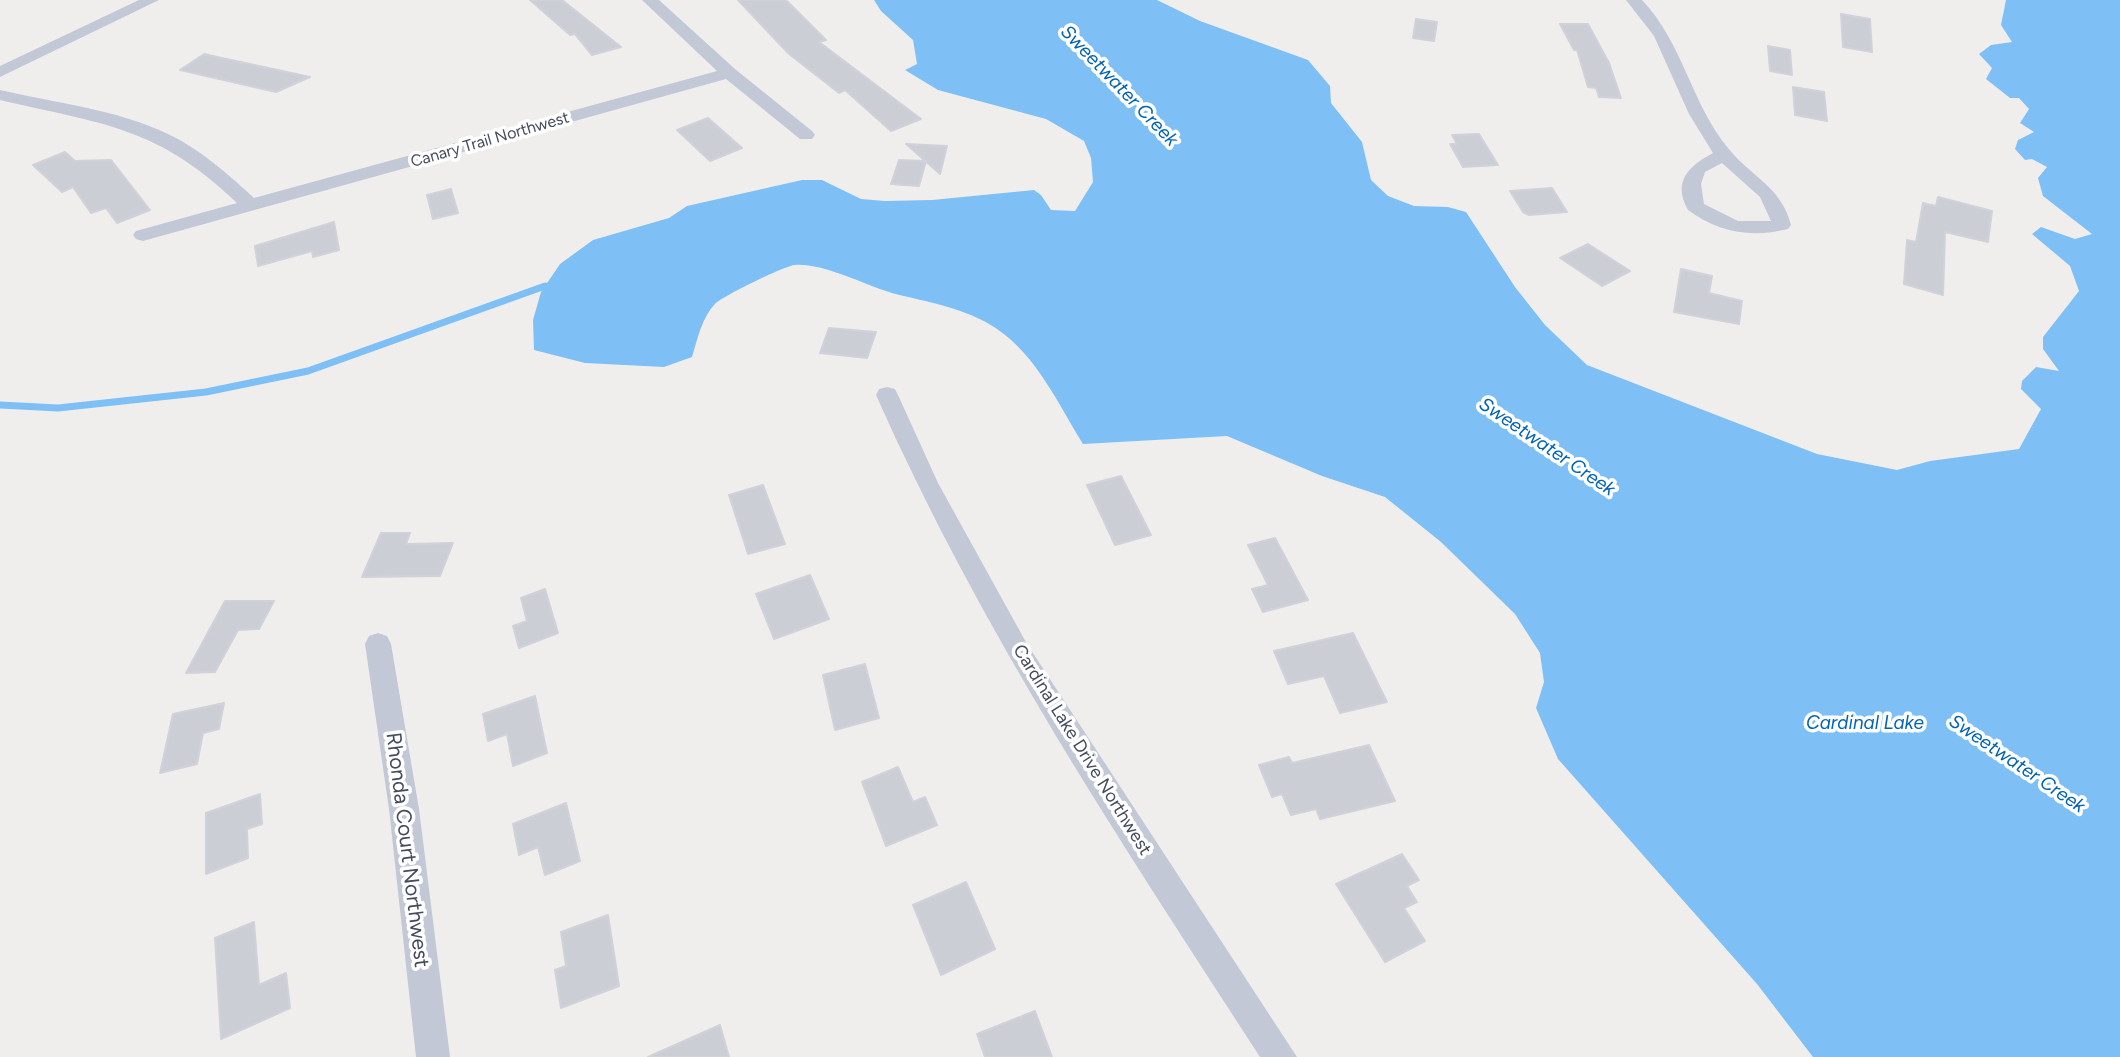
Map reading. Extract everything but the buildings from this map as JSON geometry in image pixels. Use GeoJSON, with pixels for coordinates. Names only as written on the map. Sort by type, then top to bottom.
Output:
{"type":"FeatureCollection","features":[{"type":"Feature","properties":{"kind":"street"},"geometry":{"type":"LineString","coordinates":[[0,72],[151,0]]}},
{"type":"Feature","properties":{"kind":"street"},"geometry":{"type":"LineString","coordinates":[[650,0],[729,73],[806,135]]}},
{"type":"Feature","properties":{"kind":"street"},"geometry":{"type":"LineString","coordinates":[[1634,0],[1665,36],[1698,116],[1723,155],[1755,179],[1780,212],[1781,225],[1764,230],[1733,226],[1706,215],[1695,206],[1692,184],[1698,169],[1723,155]]}},
{"type":"Feature","properties":{"kind":"street","name":"Canary Trail Northwest"},"geometry":{"type":"LineString","coordinates":[[143,235],[729,73]]}},
{"type":"Feature","properties":{"kind":"street"},"geometry":{"type":"LineString","coordinates":[[0,95],[146,131],[178,147],[214,171],[251,206]]}},
{"type":"Feature","properties":{"kind":"street","name":"Cardinal Lake Drive Northwest"},"geometry":{"type":"LineString","coordinates":[[887,395],[918,468],[1038,687],[1280,1057]]}},
{"type":"Feature","properties":{"kind":"street","name":"Rhonda Court Northwest"},"geometry":{"type":"LineString","coordinates":[[378,644],[404,809],[433,1057]]}},
{"type":"Feature","properties":{"kind":"water","name":"Cardinal Lake"},"geometry":{"type":"Polygon","coordinates":[[[874,0],[1157,0],[1200,21],[1308,60],[1330,86],[1331,103],[1362,142],[1371,180],[1388,196],[1414,206],[1448,207],[1466,212],[1515,287],[1545,325],[1587,365],[1817,454],[1897,470],[1930,461],[2019,449],[2041,409],[2021,389],[2022,381],[2036,367],[2059,371],[2043,349],[2043,337],[2079,291],[2070,266],[2032,234],[2041,227],[2075,239],[2092,234],[2043,196],[2038,178],[2047,167],[2032,159],[2025,160],[2015,149],[2018,140],[2034,132],[2020,123],[2029,109],[2019,98],[2010,98],[1986,79],[1992,68],[1979,54],[1991,45],[2012,42],[2001,25],[2006,0],[2120,0],[2120,1057],[1813,1057],[1757,984],[1558,759],[1536,708],[1544,682],[1540,653],[1515,614],[1441,542],[1385,497],[1322,476],[1227,436],[1083,444],[1056,397],[1024,352],[997,329],[960,311],[892,293],[818,267],[795,265],[780,270],[720,300],[710,309],[703,322],[692,357],[664,367],[585,363],[534,350],[533,320],[541,292],[560,264],[593,240],[669,218],[687,206],[802,180],[822,180],[861,199],[885,201],[932,200],[1034,190],[1051,210],[1075,211],[1093,182],[1091,158],[1084,141],[1046,119],[938,90],[905,70],[917,64],[913,40],[881,11],[874,0]]]}},
{"type":"Feature","properties":{"kind":"waterway"},"geometry":{"type":"LineString","coordinates":[[0,405],[58,408],[206,392],[308,371],[545,286]]}},
{"type":"Feature","properties":{"kind":"water label","name":"Sweetwater Creek"},"geometry":{"type":"Point","coordinates":[1119,86]}},
{"type":"Feature","properties":{"kind":"water label","name":"Sweetwater Creek"},"geometry":{"type":"Point","coordinates":[1547,447]}},
{"type":"Feature","properties":{"kind":"water label","name":"Sweetwater Creek"},"geometry":{"type":"Point","coordinates":[2017,764]}}]}
